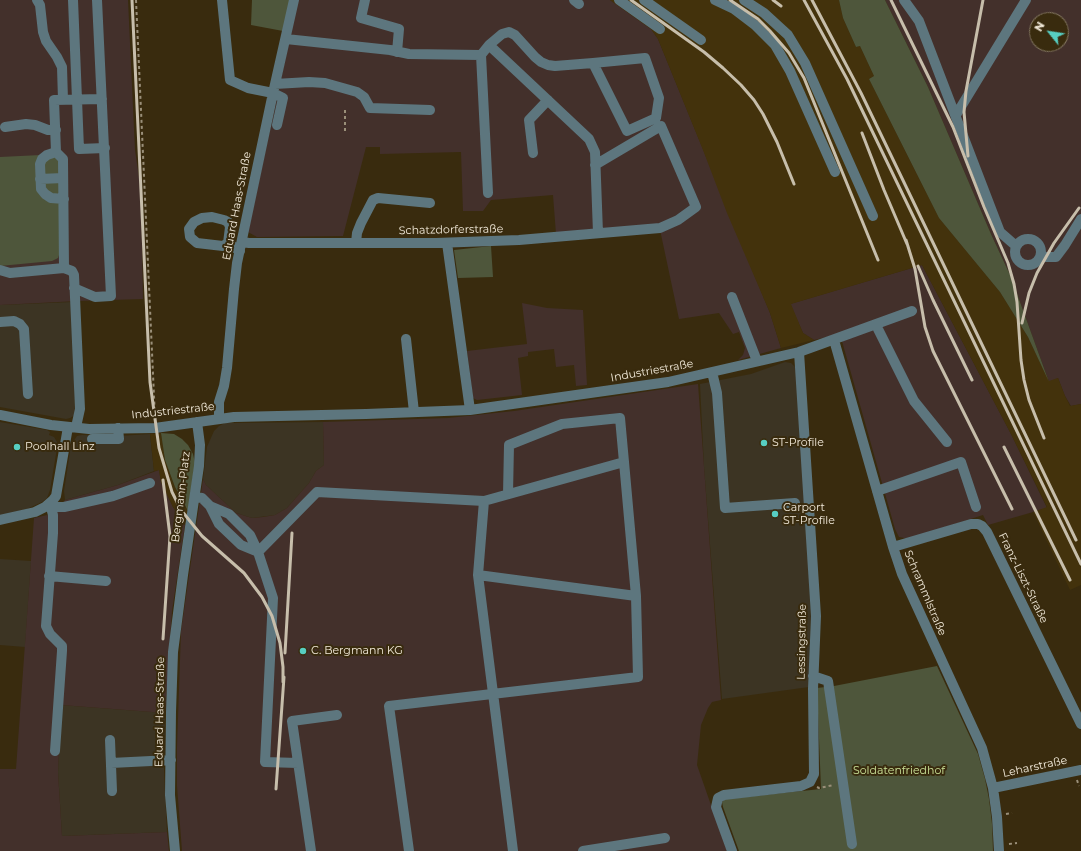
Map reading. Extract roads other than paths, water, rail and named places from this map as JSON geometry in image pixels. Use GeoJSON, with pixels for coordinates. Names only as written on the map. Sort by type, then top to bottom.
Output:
{"type":"FeatureCollection","features":[{"type":"Feature","properties":{"kind":"street"},"geometry":{"type":"LineString","coordinates":[[37,0],[40,5],[43,32],[46,41],[62,67],[63,100]]}},
{"type":"Feature","properties":{"kind":"street"},"geometry":{"type":"LineString","coordinates":[[73,0],[79,149],[105,148]]}},
{"type":"Feature","properties":{"kind":"street"},"geometry":{"type":"LineString","coordinates":[[74,288],[95,297],[111,296],[97,0]]}},
{"type":"Feature","properties":{"kind":"street"},"geometry":{"type":"LineString","coordinates":[[222,0],[230,80],[248,88],[274,89],[310,82],[325,83],[357,92],[364,97],[370,108],[430,110]]}},
{"type":"Feature","properties":{"kind":"street","name":"Eduard Haas-Straße"},"geometry":{"type":"LineString","coordinates":[[219,419],[219,402],[226,374],[234,289],[241,246],[294,0]]}},
{"type":"Feature","properties":{"kind":"street"},"geometry":{"type":"LineString","coordinates":[[365,0],[361,18],[399,29],[397,52]]}},
{"type":"Feature","properties":{"kind":"street"},"geometry":{"type":"LineString","coordinates":[[619,0],[660,29]]}},
{"type":"Feature","properties":{"kind":"street"},"geometry":{"type":"LineString","coordinates":[[644,0],[701,40]]}},
{"type":"Feature","properties":{"kind":"street"},"geometry":{"type":"LineString","coordinates":[[715,0],[734,9],[755,25],[775,45],[790,71],[835,172]]}},
{"type":"Feature","properties":{"kind":"street"},"geometry":{"type":"LineString","coordinates":[[744,0],[764,13],[788,35],[805,63],[873,216]]}},
{"type":"Feature","properties":{"kind":"street"},"geometry":{"type":"LineString","coordinates":[[904,0],[918,21],[956,115],[1000,232],[1016,246]]}},
{"type":"Feature","properties":{"kind":"street"},"geometry":{"type":"LineString","coordinates":[[956,115],[1026,0]]}},
{"type":"Feature","properties":{"kind":"street"},"geometry":{"type":"LineString","coordinates":[[286,39],[409,54],[481,54],[502,34],[509,32],[515,35],[535,57],[548,65],[555,66],[593,62],[645,58],[659,98],[656,118],[627,130],[593,62]]}},
{"type":"Feature","properties":{"kind":"street"},"geometry":{"type":"LineString","coordinates":[[489,46],[589,139],[595,152],[598,233]]}},
{"type":"Feature","properties":{"kind":"street"},"geometry":{"type":"LineString","coordinates":[[481,54],[488,193]]}},
{"type":"Feature","properties":{"kind":"street"},"geometry":{"type":"LineString","coordinates":[[274,89],[283,98],[277,125]]}},
{"type":"Feature","properties":{"kind":"street"},"geometry":{"type":"LineString","coordinates":[[64,268],[63,159],[56,152],[54,100],[102,99]]}},
{"type":"Feature","properties":{"kind":"street"},"geometry":{"type":"LineString","coordinates":[[533,153],[529,120],[548,100]]}},
{"type":"Feature","properties":{"kind":"street"},"geometry":{"type":"LineString","coordinates":[[5,127],[26,124],[35,125],[48,130],[56,130]]}},
{"type":"Feature","properties":{"kind":"street","name":"Schatzdorferstraße"},"geometry":{"type":"LineString","coordinates":[[241,246],[249,243],[446,243],[519,240],[660,228],[678,220],[696,207],[661,126],[595,165]]}},
{"type":"Feature","properties":{"kind":"street"},"geometry":{"type":"LineString","coordinates":[[56,152],[47,155],[42,159],[40,164],[41,188],[45,194],[52,198],[64,199]]}},
{"type":"Feature","properties":{"kind":"street"},"geometry":{"type":"LineString","coordinates":[[40,180],[63,178]]}},
{"type":"Feature","properties":{"kind":"street"},"geometry":{"type":"LineString","coordinates":[[356,243],[356,233],[373,200],[378,198],[430,203]]}},
{"type":"Feature","properties":{"kind":"street"},"geometry":{"type":"LineString","coordinates":[[1040,256],[1056,257],[1081,219]]}},
{"type":"Feature","properties":{"kind":"street"},"geometry":{"type":"LineString","coordinates":[[1024,239],[1033,240],[1040,245],[1040,256],[1037,262],[1024,265],[1017,260],[1014,252],[1020,241],[1024,239]]}},
{"type":"Feature","properties":{"kind":"street"},"geometry":{"type":"LineString","coordinates":[[228,243],[241,246]]}},
{"type":"Feature","properties":{"kind":"street"},"geometry":{"type":"LineString","coordinates":[[446,243],[470,410]]}},
{"type":"Feature","properties":{"kind":"street"},"geometry":{"type":"LineString","coordinates":[[0,270],[10,273],[64,268],[72,271],[74,275],[80,409],[72,427],[56,496],[50,504],[35,512],[0,520]]}},
{"type":"Feature","properties":{"kind":"street"},"geometry":{"type":"LineString","coordinates":[[732,297],[757,361]]}},
{"type":"Feature","properties":{"kind":"street","name":"Industriestraße"},"geometry":{"type":"LineString","coordinates":[[0,415],[51,425],[90,429],[155,428],[234,417],[470,410],[668,382],[799,352],[912,311]]}},
{"type":"Feature","properties":{"kind":"street"},"geometry":{"type":"LineString","coordinates":[[0,322],[14,321],[20,324],[24,329],[28,394]]}},
{"type":"Feature","properties":{"kind":"street"},"geometry":{"type":"LineString","coordinates":[[876,325],[914,400],[947,442]]}},
{"type":"Feature","properties":{"kind":"street"},"geometry":{"type":"LineString","coordinates":[[406,339],[414,412]]}},
{"type":"Feature","properties":{"kind":"street","name":"Schrammlstraße"},"geometry":{"type":"LineString","coordinates":[[834,340],[893,547],[908,588],[982,748],[993,788],[1001,848]]}},
{"type":"Feature","properties":{"kind":"street","name":"Lessingstraße"},"geometry":{"type":"LineString","coordinates":[[732,851],[716,807],[718,798],[724,795],[801,786],[810,782],[814,774],[814,676],[816,616],[799,352]]}},
{"type":"Feature","properties":{"kind":"street"},"geometry":{"type":"LineString","coordinates":[[712,372],[717,393],[725,508],[795,503]]}},
{"type":"Feature","properties":{"kind":"street"},"geometry":{"type":"LineString","coordinates":[[409,851],[389,706],[638,677],[636,596],[620,418],[562,424],[509,445],[508,494]]}},
{"type":"Feature","properties":{"kind":"street","name":"Bergmann-Platz"},"geometry":{"type":"LineString","coordinates":[[183,574],[199,466],[200,445],[198,422]]}},
{"type":"Feature","properties":{"kind":"street"},"geometry":{"type":"LineString","coordinates":[[92,439],[119,439],[118,428]]}},
{"type":"Feature","properties":{"kind":"street"},"geometry":{"type":"LineString","coordinates":[[258,552],[317,492],[484,501],[624,462]]}},
{"type":"Feature","properties":{"kind":"street"},"geometry":{"type":"LineString","coordinates":[[877,491],[961,462],[976,507]]}},
{"type":"Feature","properties":{"kind":"street"},"geometry":{"type":"LineString","coordinates":[[50,504],[64,506],[113,496],[150,483]]}},
{"type":"Feature","properties":{"kind":"street"},"geometry":{"type":"LineString","coordinates":[[195,497],[202,498],[210,506],[219,524],[241,545],[258,552]]}},
{"type":"Feature","properties":{"kind":"street"},"geometry":{"type":"LineString","coordinates":[[484,501],[478,575],[514,851]]}},
{"type":"Feature","properties":{"kind":"street"},"geometry":{"type":"LineString","coordinates":[[50,504],[53,515],[53,534],[46,626],[50,634],[62,646],[55,751]]}},
{"type":"Feature","properties":{"kind":"street"},"geometry":{"type":"LineString","coordinates":[[210,506],[229,514],[250,535],[258,552],[272,598],[265,762],[298,763]]}},
{"type":"Feature","properties":{"kind":"street","name":"Franz-Liszt-Straße"},"geometry":{"type":"LineString","coordinates":[[893,547],[971,524],[978,524],[982,526],[987,532],[1081,724]]}},
{"type":"Feature","properties":{"kind":"street","name":"Eduard Haas-Straße"},"geometry":{"type":"LineString","coordinates":[[175,851],[170,795],[173,652],[183,574]]}},
{"type":"Feature","properties":{"kind":"street"},"geometry":{"type":"LineString","coordinates":[[478,575],[636,596]]}},
{"type":"Feature","properties":{"kind":"street"},"geometry":{"type":"LineString","coordinates":[[49,576],[106,581]]}},
{"type":"Feature","properties":{"kind":"street"},"geometry":{"type":"LineString","coordinates":[[814,676],[828,681],[852,844]]}},
{"type":"Feature","properties":{"kind":"street"},"geometry":{"type":"LineString","coordinates":[[311,851],[292,721],[337,715]]}},
{"type":"Feature","properties":{"kind":"street"},"geometry":{"type":"LineString","coordinates":[[110,740],[112,791]]}},
{"type":"Feature","properties":{"kind":"street"},"geometry":{"type":"LineString","coordinates":[[111,763],[171,760]]}},
{"type":"Feature","properties":{"kind":"street","name":"Leharstraße"},"geometry":{"type":"LineString","coordinates":[[993,788],[1081,770]]}},
{"type":"Feature","properties":{"kind":"street"},"geometry":{"type":"LineString","coordinates":[[583,851],[666,838]]}},
{"type":"Feature","properties":{"kind":"railway"},"geometry":{"type":"LineString","coordinates":[[132,0],[150,382],[159,448],[172,492],[181,510],[202,536],[244,573],[262,597],[272,616],[280,643],[283,682]]}},
{"type":"Feature","properties":{"kind":"railway"},"geometry":{"type":"LineString","coordinates":[[631,0],[704,52],[741,85],[754,100],[763,114],[777,142],[794,184]]}},
{"type":"Feature","properties":{"kind":"railway"},"geometry":{"type":"LineString","coordinates":[[730,0],[758,19],[770,31],[789,53],[804,78],[878,260]]}},
{"type":"Feature","properties":{"kind":"railway"},"geometry":{"type":"LineString","coordinates":[[773,0],[781,6]]}},
{"type":"Feature","properties":{"kind":"railway"},"geometry":{"type":"LineString","coordinates":[[804,0],[847,79],[1081,564]]}},
{"type":"Feature","properties":{"kind":"railway"},"geometry":{"type":"LineString","coordinates":[[812,0],[861,93],[1076,540]]}},
{"type":"Feature","properties":{"kind":"railway"},"geometry":{"type":"LineString","coordinates":[[891,0],[953,127],[984,207],[1008,263],[1017,302],[1021,360],[1024,380],[1029,400],[1044,438]]}},
{"type":"Feature","properties":{"kind":"railway"},"geometry":{"type":"LineString","coordinates":[[968,156],[964,112],[966,91],[983,0]]}},
{"type":"Feature","properties":{"kind":"railway"},"geometry":{"type":"LineString","coordinates":[[862,133],[907,244]]}},
{"type":"Feature","properties":{"kind":"railway"},"geometry":{"type":"LineString","coordinates":[[1022,323],[1029,293],[1037,273],[1054,243],[1079,208]]}},
{"type":"Feature","properties":{"kind":"railway"},"geometry":{"type":"LineString","coordinates":[[906,240],[915,269],[925,327],[933,351],[1012,509]]}},
{"type":"Feature","properties":{"kind":"railway"},"geometry":{"type":"LineString","coordinates":[[918,266],[972,380]]}},
{"type":"Feature","properties":{"kind":"railway"},"geometry":{"type":"LineString","coordinates":[[1004,447],[1070,580]]}},
{"type":"Feature","properties":{"kind":"railway"},"geometry":{"type":"LineString","coordinates":[[163,480],[170,536],[163,639]]}},
{"type":"Feature","properties":{"kind":"railway"},"geometry":{"type":"LineString","coordinates":[[285,653],[292,533]]}},
{"type":"Feature","properties":{"kind":"railway"},"geometry":{"type":"LineString","coordinates":[[276,789],[284,677]]}},
{"type":"Feature","properties":{"kind":"place","name":"ST-Profile"},"geometry":{"type":"Point","coordinates":[764,443]}},
{"type":"Feature","properties":{"kind":"place","name":"Poolhall Linz"},"geometry":{"type":"Point","coordinates":[17,447]}},
{"type":"Feature","properties":{"kind":"place","name":"Carport ST-Profile"},"geometry":{"type":"Point","coordinates":[775,514]}},
{"type":"Feature","properties":{"kind":"place","name":"C. Bergmann KG"},"geometry":{"type":"Point","coordinates":[303,651]}},
{"type":"Feature","properties":{"kind":"park label","name":"Soldatenfriedhof"},"geometry":{"type":"Point","coordinates":[899,771]}}]}
